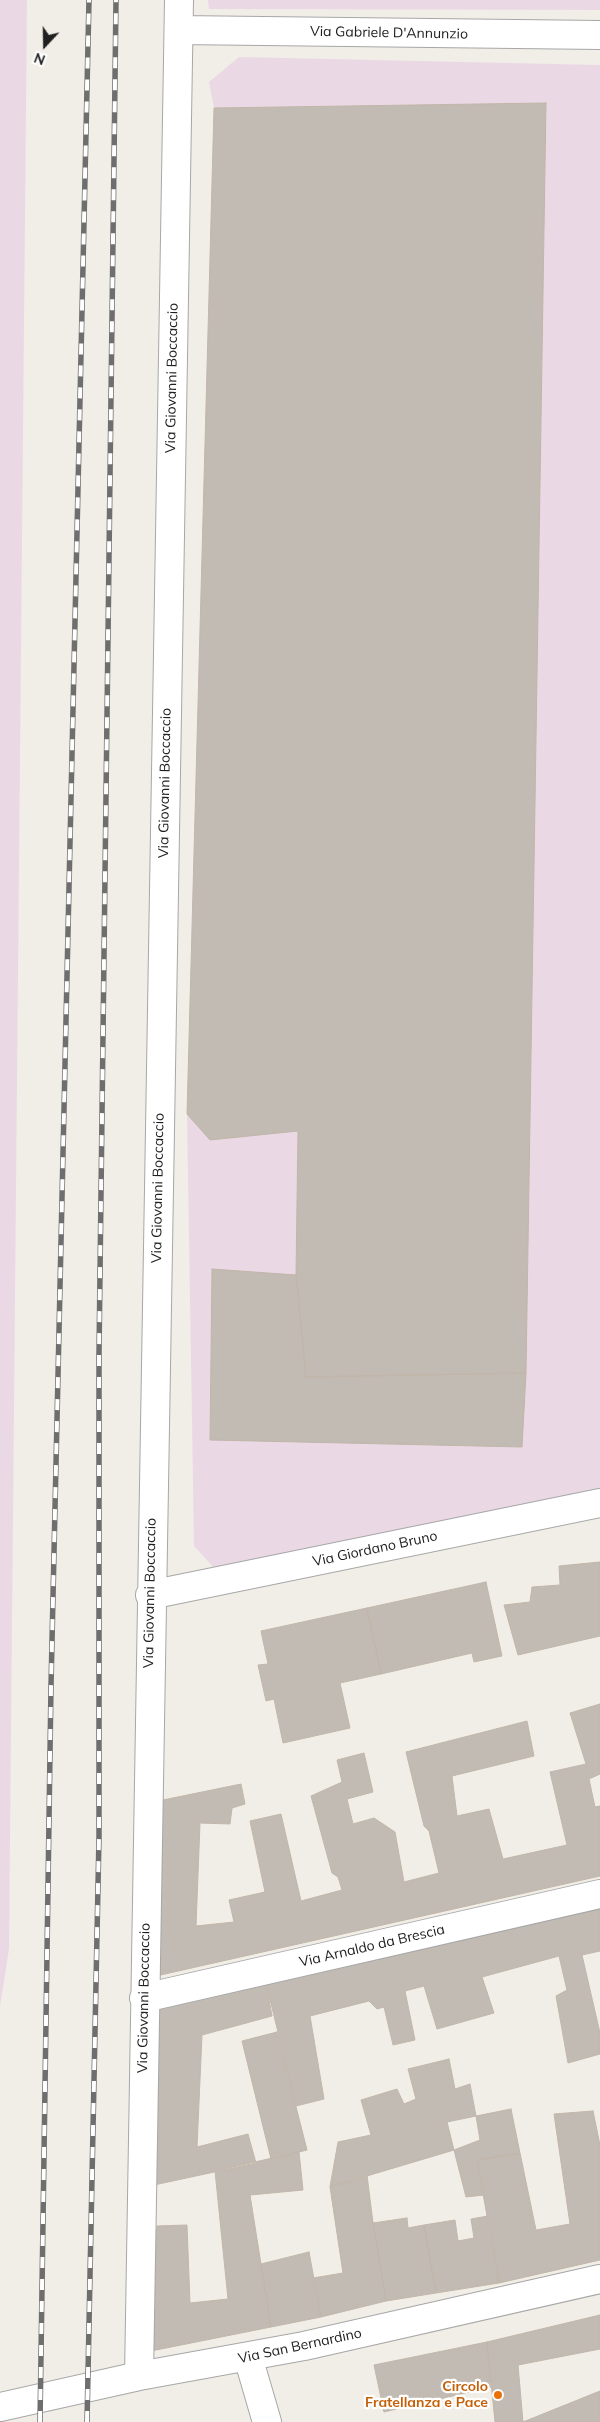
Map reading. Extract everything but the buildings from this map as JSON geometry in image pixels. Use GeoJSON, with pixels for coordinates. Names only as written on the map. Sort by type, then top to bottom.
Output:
{"type":"FeatureCollection","features":[{"type":"Feature","properties":{"kind":"street","name":"Via Giovanni Boccaccio"},"geometry":{"type":"LineString","coordinates":[[139,2376],[150,1595],[179,0]]}},
{"type":"Feature","properties":{"kind":"street","name":"Via Gabriele D'Annunzio"},"geometry":{"type":"LineString","coordinates":[[179,30],[600,36]]}},
{"type":"Feature","properties":{"kind":"street","name":"Via Giordano Bruno"},"geometry":{"type":"LineString","coordinates":[[150,1595],[600,1503]]}},
{"type":"Feature","properties":{"kind":"street","name":"Via Arnaldo da Brescia"},"geometry":{"type":"LineString","coordinates":[[144,1998],[600,1894]]}},
{"type":"Feature","properties":{"kind":"street","name":"Via San Bernardino"},"geometry":{"type":"LineString","coordinates":[[0,2407],[139,2376],[248,2357],[600,2279]]}},
{"type":"Feature","properties":{"kind":"street"},"geometry":{"type":"LineString","coordinates":[[248,2357],[267,2422]]}},
{"type":"Feature","properties":{"kind":"shaded area"},"geometry":{"type":"Polygon","coordinates":[[[0,0],[27,0],[9,1949],[0,2007],[0,0]]]}},
{"type":"Feature","properties":{"kind":"shaded area"},"geometry":{"type":"Polygon","coordinates":[[[208,0],[600,0],[600,10],[209,9],[208,0]]]}},
{"type":"Feature","properties":{"kind":"shaded area"},"geometry":{"type":"Polygon","coordinates":[[[239,57],[600,65],[600,1491],[215,1569],[194,1546],[187,1114],[214,108],[209,82],[239,57]]]}},
{"type":"Feature","properties":{"kind":"railway"},"geometry":{"type":"LineString","coordinates":[[40,2422],[51,1686],[89,0]]}},
{"type":"Feature","properties":{"kind":"railway"},"geometry":{"type":"LineString","coordinates":[[87,2422],[99,1837],[99,1353],[116,0]]}},
{"type":"Feature","properties":{"kind":"place","name":"Circolo Fratellanza e Pace"},"geometry":{"type":"Point","coordinates":[498,2395]}}]}
